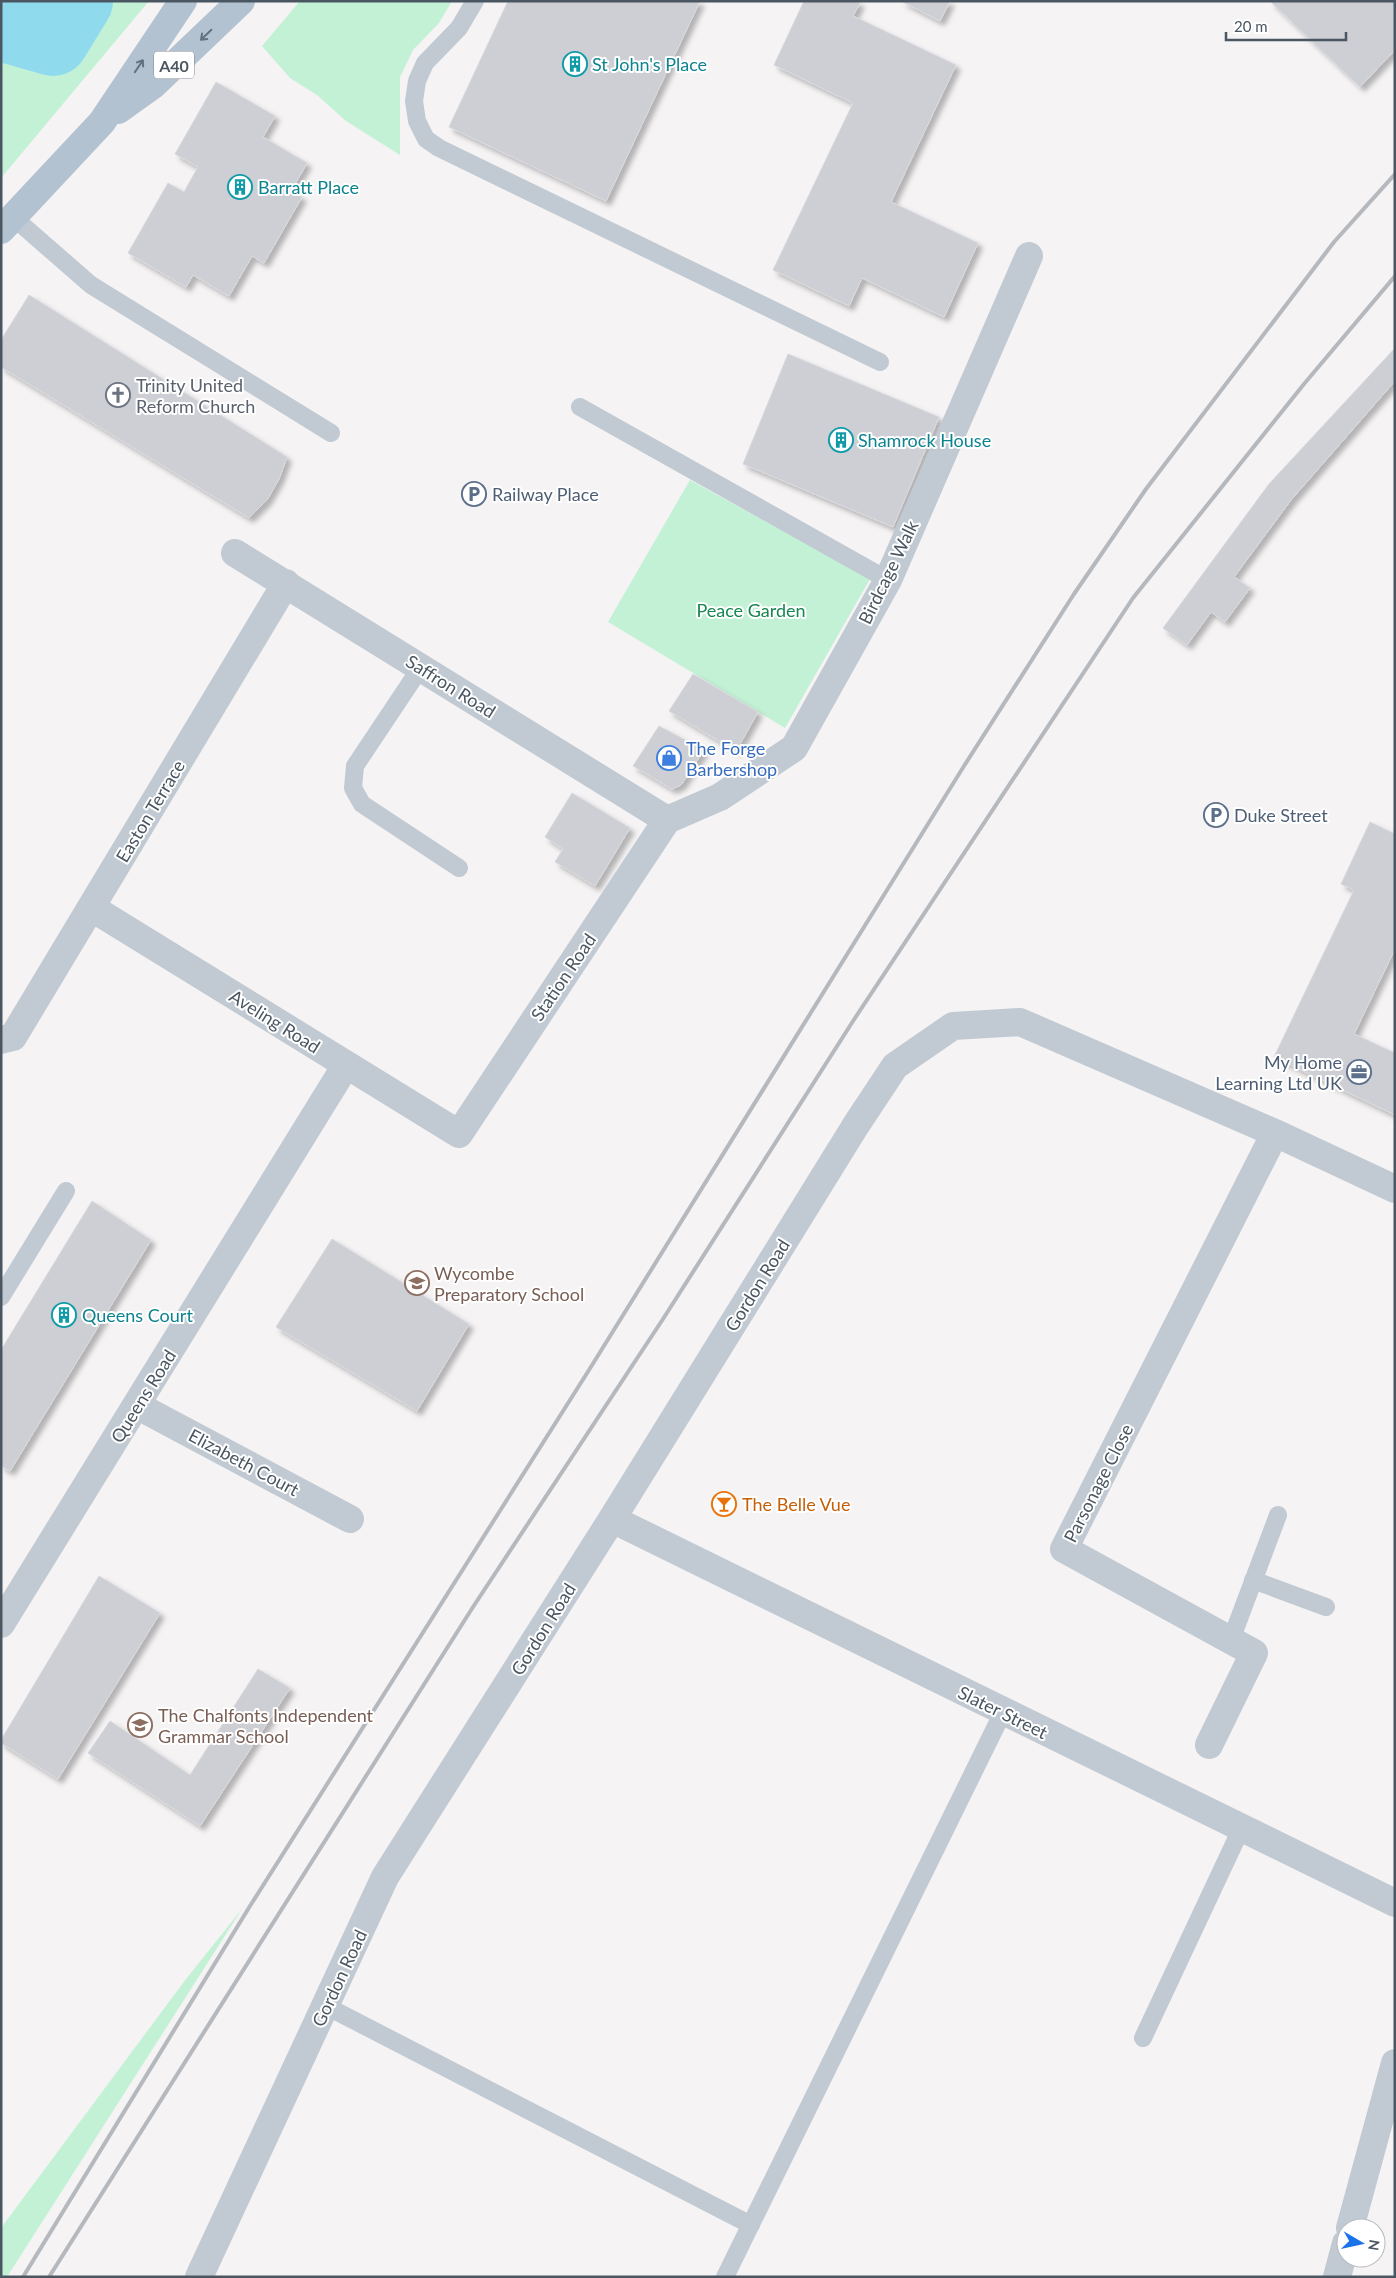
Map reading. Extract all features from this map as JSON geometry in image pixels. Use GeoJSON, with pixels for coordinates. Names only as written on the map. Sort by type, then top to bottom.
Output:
{"type":"FeatureCollection","features":[{"type":"Feature","properties":{"kind":"main road","name":"A40"},"geometry":{"type":"LineString","coordinates":[[7,224],[102,122],[183,1]]}},
{"type":"Feature","properties":{"kind":"main road","name":"A40"},"geometry":{"type":"LineString","coordinates":[[102,122],[153,85],[241,1]]}},
{"type":"Feature","properties":{"kind":"street","name":"Birdcage Walk"},"geometry":{"type":"LineString","coordinates":[[667,820],[720,797],[794,748],[888,580],[1029,256]]}},
{"type":"Feature","properties":{"kind":"street","name":"Saffron Road"},"geometry":{"type":"LineString","coordinates":[[235,553],[667,820]]}},
{"type":"Feature","properties":{"kind":"street","name":"Easton Terrace"},"geometry":{"type":"LineString","coordinates":[[7,1039],[92,908],[286,583]]}},
{"type":"Feature","properties":{"kind":"street","name":"Station Road"},"geometry":{"type":"LineString","coordinates":[[459,1134],[667,820]]}},
{"type":"Feature","properties":{"kind":"street","name":"Aveling Road"},"geometry":{"type":"LineString","coordinates":[[92,908],[459,1134]]}},
{"type":"Feature","properties":{"kind":"street","name":"Gordon Road"},"geometry":{"type":"LineString","coordinates":[[199,2277],[385,1876],[612,1519],[851,1133],[895,1066],[954,1026],[1020,1022],[1274,1134]]}},
{"type":"Feature","properties":{"kind":"street","name":"Queens Road"},"geometry":{"type":"LineString","coordinates":[[1,1624],[138,1406],[346,1066]]}},
{"type":"Feature","properties":{"kind":"street"},"geometry":{"type":"LineString","coordinates":[[1274,1134],[1395,1190]]}},
{"type":"Feature","properties":{"kind":"street","name":"Parsonage Close"},"geometry":{"type":"LineString","coordinates":[[1209,1745],[1254,1653],[1064,1549],[1274,1134]]}},
{"type":"Feature","properties":{"kind":"street","name":"Elizabeth Court"},"geometry":{"type":"LineString","coordinates":[[138,1406],[350,1519]]}},
{"type":"Feature","properties":{"kind":"street","name":"Slater Street"},"geometry":{"type":"LineString","coordinates":[[612,1519],[1395,1903]]}},
{"type":"Feature","properties":{"kind":"street"},"geometry":{"type":"LineString","coordinates":[[1353,2218],[1395,2063]]}},
{"type":"Feature","properties":{"kind":"lane"},"geometry":{"type":"LineString","coordinates":[[475,1],[459,28],[425,63],[417,81],[414,101],[417,121],[426,139],[439,148],[880,362]]}},
{"type":"Feature","properties":{"kind":"lane"},"geometry":{"type":"LineString","coordinates":[[7,224],[91,285],[331,433]]}},
{"type":"Feature","properties":{"kind":"lane"},"geometry":{"type":"LineString","coordinates":[[580,407],[888,580]]}},
{"type":"Feature","properties":{"kind":"lane"},"geometry":{"type":"LineString","coordinates":[[421,667],[363,751],[355,766],[353,788],[362,804],[459,868]]}},
{"type":"Feature","properties":{"kind":"lane"},"geometry":{"type":"LineString","coordinates":[[1,1297],[66,1191]]}},
{"type":"Feature","properties":{"kind":"lane"},"geometry":{"type":"LineString","coordinates":[[1231,1640],[1278,1515]]}},
{"type":"Feature","properties":{"kind":"lane"},"geometry":{"type":"LineString","coordinates":[[1253,1580],[1326,1607]]}},
{"type":"Feature","properties":{"kind":"lane"},"geometry":{"type":"LineString","coordinates":[[725,2277],[1003,1712]]}},
{"type":"Feature","properties":{"kind":"lane"},"geometry":{"type":"LineString","coordinates":[[1144,2038],[1241,1828]]}},
{"type":"Feature","properties":{"kind":"lane"},"geometry":{"type":"LineString","coordinates":[[326,2006],[751,2226]]}},
{"type":"Feature","properties":{"kind":"green space"},"geometry":{"type":"Polygon","coordinates":[[[1,1],[149,1],[1,178],[1,1]]]}},
{"type":"Feature","properties":{"kind":"green space"},"geometry":{"type":"Polygon","coordinates":[[[300,1],[452,1],[439,23],[413,50],[400,77],[400,155],[346,121],[317,95],[290,78],[262,46],[300,1]]]}},
{"type":"Feature","properties":{"kind":"green space","name":"Peace Garden"},"geometry":{"type":"Polygon","coordinates":[[[690,480],[870,579],[785,728],[608,622],[690,480]]]}},
{"type":"Feature","properties":{"kind":"green space"},"geometry":{"type":"Polygon","coordinates":[[[242,1909],[7,2277],[1,2277],[1,2228],[186,1979],[242,1909]]]}},
{"type":"Feature","properties":{"kind":"building","name":"St John's Place"},"geometry":{"type":"Polygon","coordinates":[[[508,1],[700,1],[606,201],[449,127],[508,1]]]}},
{"type":"Feature","properties":{"kind":"building"},"geometry":{"type":"Polygon","coordinates":[[[804,1],[856,1],[860,3],[853,16],[956,65],[891,202],[978,243],[944,317],[862,278],[849,306],[773,270],[853,103],[774,65],[804,1]]]}},
{"type":"Feature","properties":{"kind":"building"},"geometry":{"type":"Polygon","coordinates":[[[901,1],[950,1],[940,21],[901,1]]]}},
{"type":"Feature","properties":{"kind":"building"},"geometry":{"type":"Polygon","coordinates":[[[1270,1],[1395,1],[1395,50],[1360,87],[1270,1]]]}},
{"type":"Feature","properties":{"kind":"building","name":"Barratt Place"},"geometry":{"type":"Polygon","coordinates":[[[216,82],[275,116],[263,137],[307,163],[291,191],[302,197],[264,263],[252,256],[229,296],[193,275],[186,287],[128,253],[168,183],[184,192],[198,167],[175,154],[216,82]]]}},
{"type":"Feature","properties":{"kind":"building","name":"Trinity United Reform Church"},"geometry":{"type":"Polygon","coordinates":[[[29,295],[287,457],[279,479],[267,500],[249,518],[1,367],[1,340],[29,295]]]}},
{"type":"Feature","properties":{"kind":"building"},"geometry":{"type":"Polygon","coordinates":[[[1395,348],[1395,381],[1291,500],[1234,577],[1250,588],[1225,622],[1211,612],[1187,645],[1163,628],[1269,484],[1395,348]]]}},
{"type":"Feature","properties":{"kind":"building","name":"Shamrock House"},"geometry":{"type":"Polygon","coordinates":[[[788,354],[939,417],[893,527],[743,464],[788,354]]]}},
{"type":"Feature","properties":{"kind":"building"},"geometry":{"type":"Polygon","coordinates":[[[693,674],[758,712],[736,751],[669,711],[693,674]]]}},
{"type":"Feature","properties":{"kind":"building","name":"The Forge Barbershop"},"geometry":{"type":"Polygon","coordinates":[[[659,726],[704,750],[681,785],[672,789],[633,766],[659,726]]]}},
{"type":"Feature","properties":{"kind":"building"},"geometry":{"type":"Polygon","coordinates":[[[572,793],[630,828],[595,886],[555,862],[563,849],[545,837],[572,793]]]}},
{"type":"Feature","properties":{"kind":"building"},"geometry":{"type":"Polygon","coordinates":[[[1370,822],[1395,834],[1395,949],[1354,1034],[1395,1053],[1395,1115],[1274,1057],[1354,890],[1341,884],[1370,822]]]}},
{"type":"Feature","properties":{"kind":"building","name":"Queens Court"},"geometry":{"type":"Polygon","coordinates":[[[92,1201],[151,1240],[10,1471],[1,1466],[1,1350],[92,1201]]]}},
{"type":"Feature","properties":{"kind":"building"},"geometry":{"type":"Polygon","coordinates":[[[332,1239],[469,1324],[417,1411],[276,1327],[332,1239]]]}},
{"type":"Feature","properties":{"kind":"building"},"geometry":{"type":"Polygon","coordinates":[[[99,1576],[160,1613],[58,1779],[1,1743],[1,1740],[99,1576]]]}},
{"type":"Feature","properties":{"kind":"building"},"geometry":{"type":"Polygon","coordinates":[[[258,1669],[290,1688],[200,1826],[88,1753],[110,1721],[190,1775],[258,1669]]]}},
{"type":"Feature","properties":{"kind":"waterway"},"geometry":{"type":"LineString","coordinates":[[1,25],[53,40],[77,1]]}},
{"type":"Feature","properties":{"kind":"railway"},"geometry":{"type":"LineString","coordinates":[[23,2277],[250,1906],[589,1370],[964,766],[1074,594],[1146,489],[1334,242],[1395,174]]}},
{"type":"Feature","properties":{"kind":"railway"},"geometry":{"type":"LineString","coordinates":[[49,2277],[473,1607],[663,1319],[855,1018],[1133,598],[1304,384],[1395,276]]}},
{"type":"Feature","properties":{"kind":"place","name":"St John's Place"},"geometry":{"type":"Point","coordinates":[575,64]}},
{"type":"Feature","properties":{"kind":"place","name":"Barratt Place"},"geometry":{"type":"Point","coordinates":[240,187]}},
{"type":"Feature","properties":{"kind":"place","name":"Trinity United Reform Church"},"geometry":{"type":"Point","coordinates":[118,395]}},
{"type":"Feature","properties":{"kind":"place","name":"Shamrock House"},"geometry":{"type":"Point","coordinates":[841,440]}},
{"type":"Feature","properties":{"kind":"place","name":"Railway Place"},"geometry":{"type":"Point","coordinates":[474,494]}},
{"type":"Feature","properties":{"kind":"place","name":"The Forge Barbershop"},"geometry":{"type":"Point","coordinates":[669,758]}},
{"type":"Feature","properties":{"kind":"place","name":"Duke Street"},"geometry":{"type":"Point","coordinates":[1216,815]}},
{"type":"Feature","properties":{"kind":"place","name":"My Home Learning Ltd UK"},"geometry":{"type":"Point","coordinates":[1359,1072]}},
{"type":"Feature","properties":{"kind":"place","name":"Wycombe Preparatory School"},"geometry":{"type":"Point","coordinates":[417,1283]}},
{"type":"Feature","properties":{"kind":"place","name":"Queens Court"},"geometry":{"type":"Point","coordinates":[64,1315]}},
{"type":"Feature","properties":{"kind":"place","name":"The Belle Vue"},"geometry":{"type":"Point","coordinates":[724,1504]}},
{"type":"Feature","properties":{"kind":"place","name":"The Chalfonts Independent Grammar School"},"geometry":{"type":"Point","coordinates":[140,1725]}}]}
